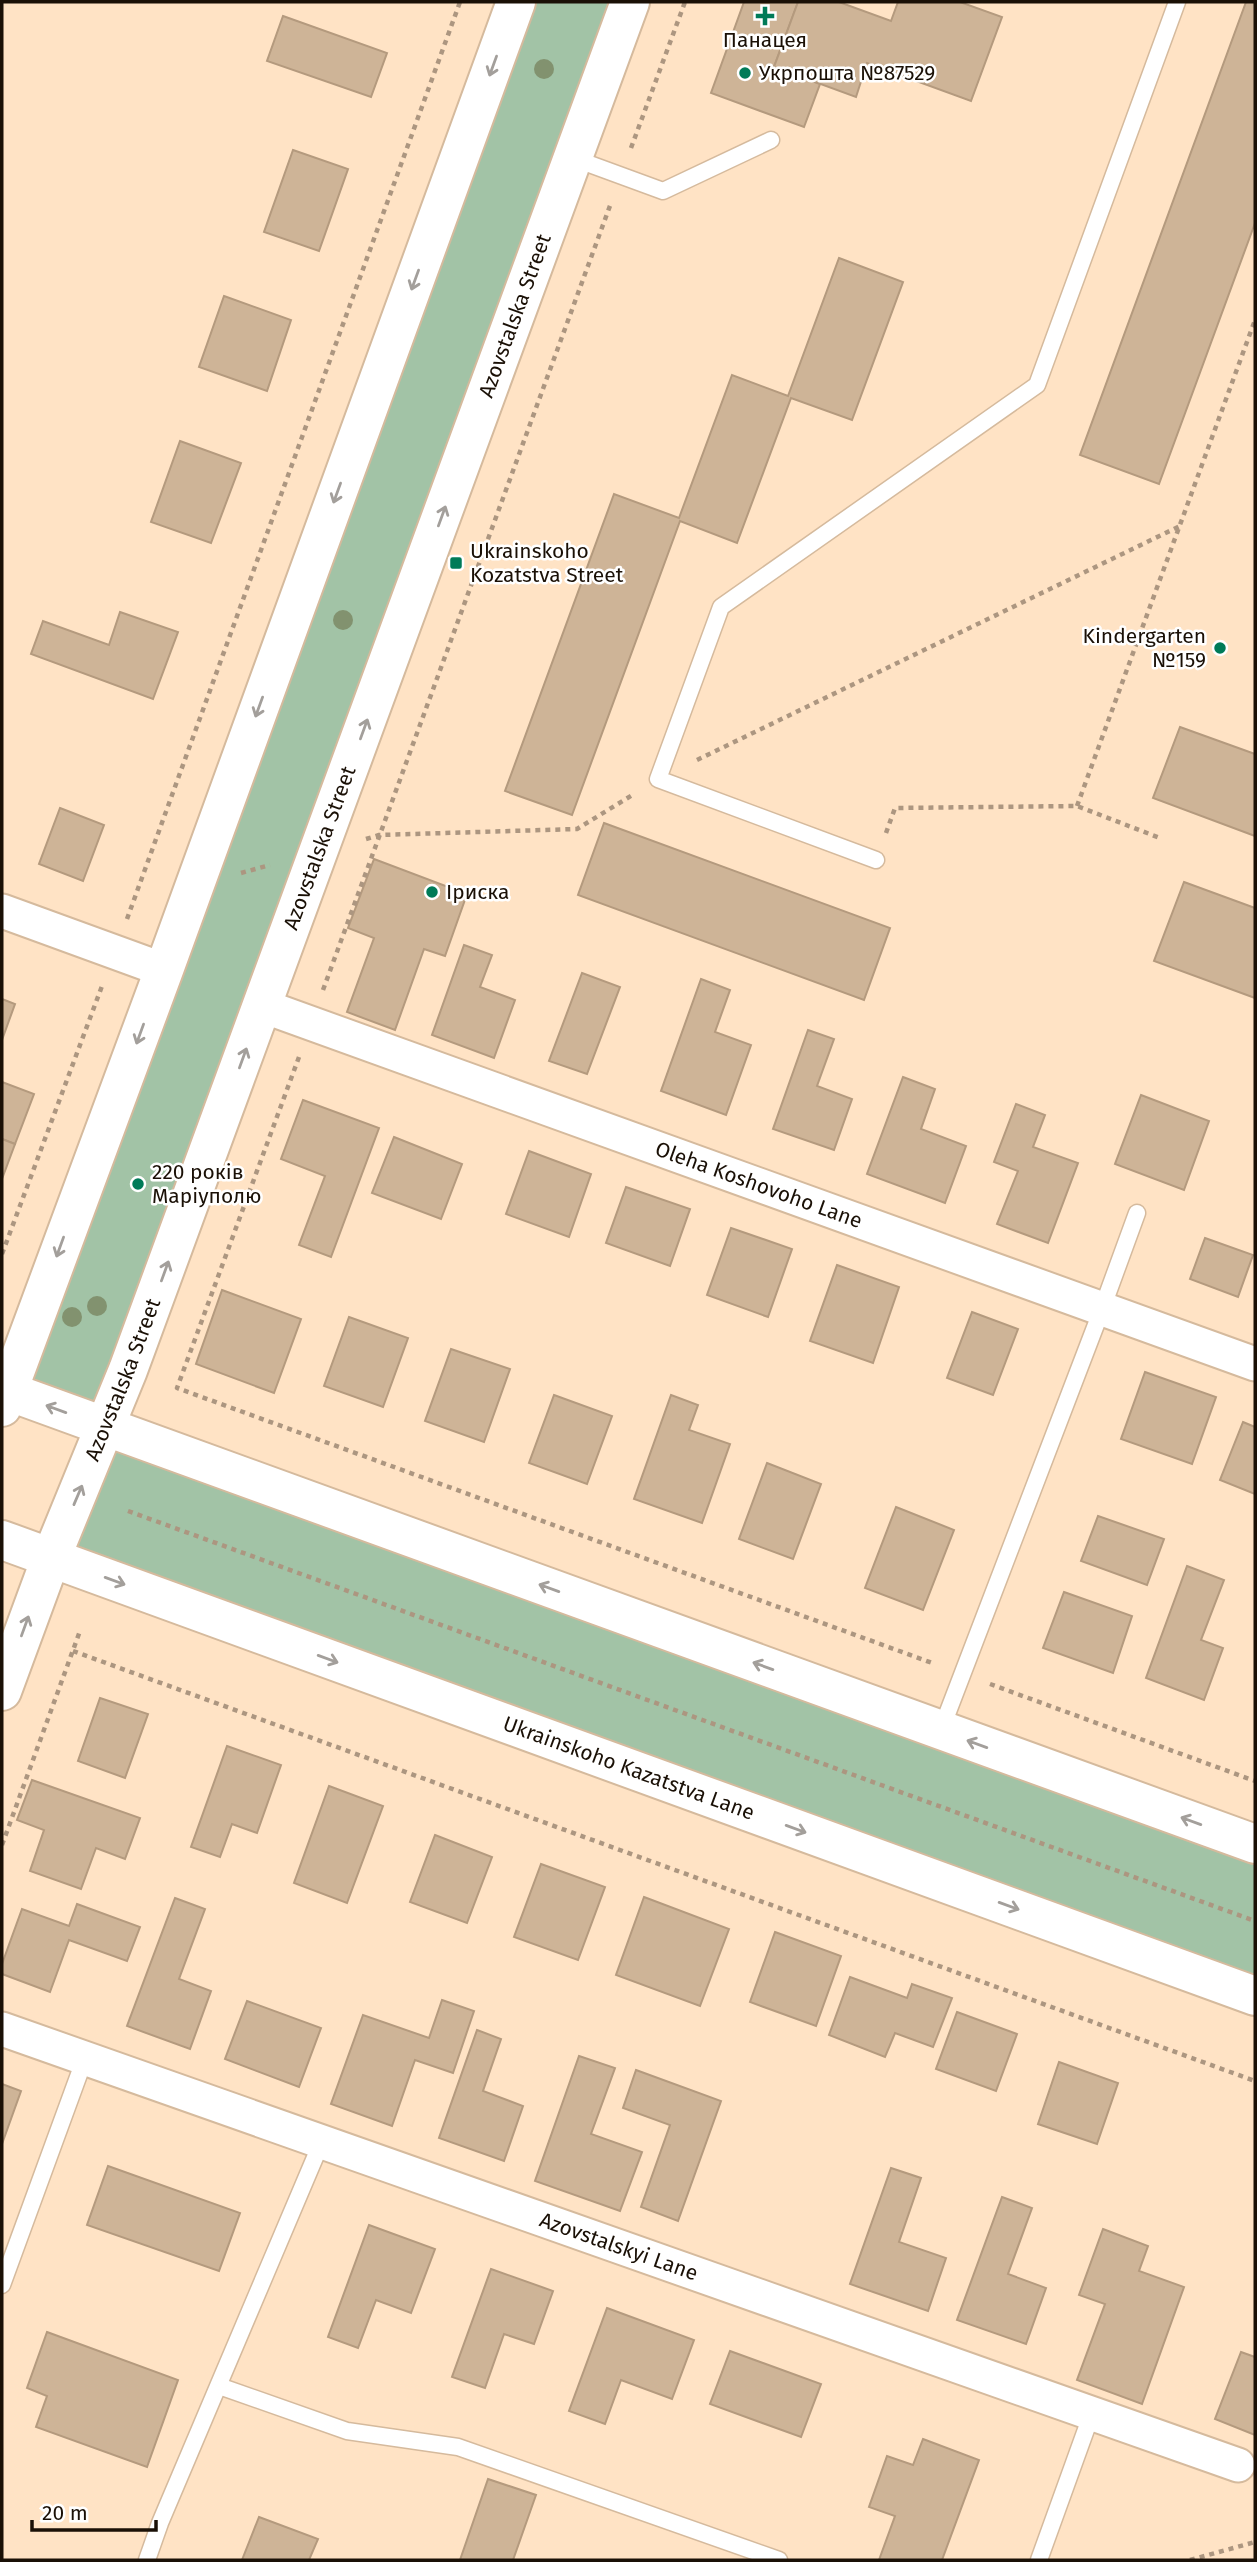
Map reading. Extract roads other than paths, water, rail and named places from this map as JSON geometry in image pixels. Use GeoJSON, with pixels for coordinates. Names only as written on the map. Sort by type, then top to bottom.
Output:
{"type":"FeatureCollection","features":[{"type":"Feature","properties":{"kind":"street"},"geometry":{"type":"LineString","coordinates":[[516,2],[164,970],[3,1396],[106,1427],[1255,1844]]}},
{"type":"Feature","properties":{"kind":"street","name":"Azovstalska Street"},"geometry":{"type":"LineString","coordinates":[[2,1690],[51,1558],[106,1427],[263,1006],[630,2]]}},
{"type":"Feature","properties":{"kind":"street"},"geometry":{"type":"LineString","coordinates":[[2,911],[164,970]]}},
{"type":"Feature","properties":{"kind":"street","name":"Oleha Koshovoho Lane"},"geometry":{"type":"LineString","coordinates":[[263,1006],[1255,1364]]}},
{"type":"Feature","properties":{"kind":"street","name":"Ukrainskoho Kazatstva Lane"},"geometry":{"type":"LineString","coordinates":[[2,1540],[1255,1996]]}},
{"type":"Feature","properties":{"kind":"street","name":"Azovstalskyi Lane"},"geometry":{"type":"LineString","coordinates":[[2,2029],[1238,2465]]}},
{"type":"Feature","properties":{"kind":"lane"},"geometry":{"type":"LineString","coordinates":[[876,860],[658,779],[721,607],[1037,385],[1177,2]]}},
{"type":"Feature","properties":{"kind":"lane"},"geometry":{"type":"LineString","coordinates":[[573,158],[663,191],[771,140]]}},
{"type":"Feature","properties":{"kind":"lane"},"geometry":{"type":"LineString","coordinates":[[941,1730],[1137,1213]]}},
{"type":"Feature","properties":{"kind":"lane"},"geometry":{"type":"LineString","coordinates":[[2,2285],[85,2058]]}},
{"type":"Feature","properties":{"kind":"lane"},"geometry":{"type":"LineString","coordinates":[[147,2560],[160,2523],[322,2141]]}},
{"type":"Feature","properties":{"kind":"lane"},"geometry":{"type":"LineString","coordinates":[[219,2386],[347,2431],[458,2447],[779,2560]]}},
{"type":"Feature","properties":{"kind":"lane"},"geometry":{"type":"LineString","coordinates":[[1039,2560],[1093,2413]]}},
{"type":"Feature","properties":{"kind":"place","name":"Панацея"},"geometry":{"type":"Point","coordinates":[765,16]}},
{"type":"Feature","properties":{"kind":"place","name":"Укрпошта №87529"},"geometry":{"type":"Point","coordinates":[745,73]}},
{"type":"Feature","properties":{"kind":"place","name":"Ukrainskoho Kozatstva Street"},"geometry":{"type":"Point","coordinates":[456,563]}},
{"type":"Feature","properties":{"kind":"place","name":"Kindergarten №159"},"geometry":{"type":"Point","coordinates":[1220,648]}},
{"type":"Feature","properties":{"kind":"place","name":"Іриска"},"geometry":{"type":"Point","coordinates":[432,892]}},
{"type":"Feature","properties":{"kind":"place","name":"220 років Маріуполю"},"geometry":{"type":"Point","coordinates":[138,1184]}}]}
